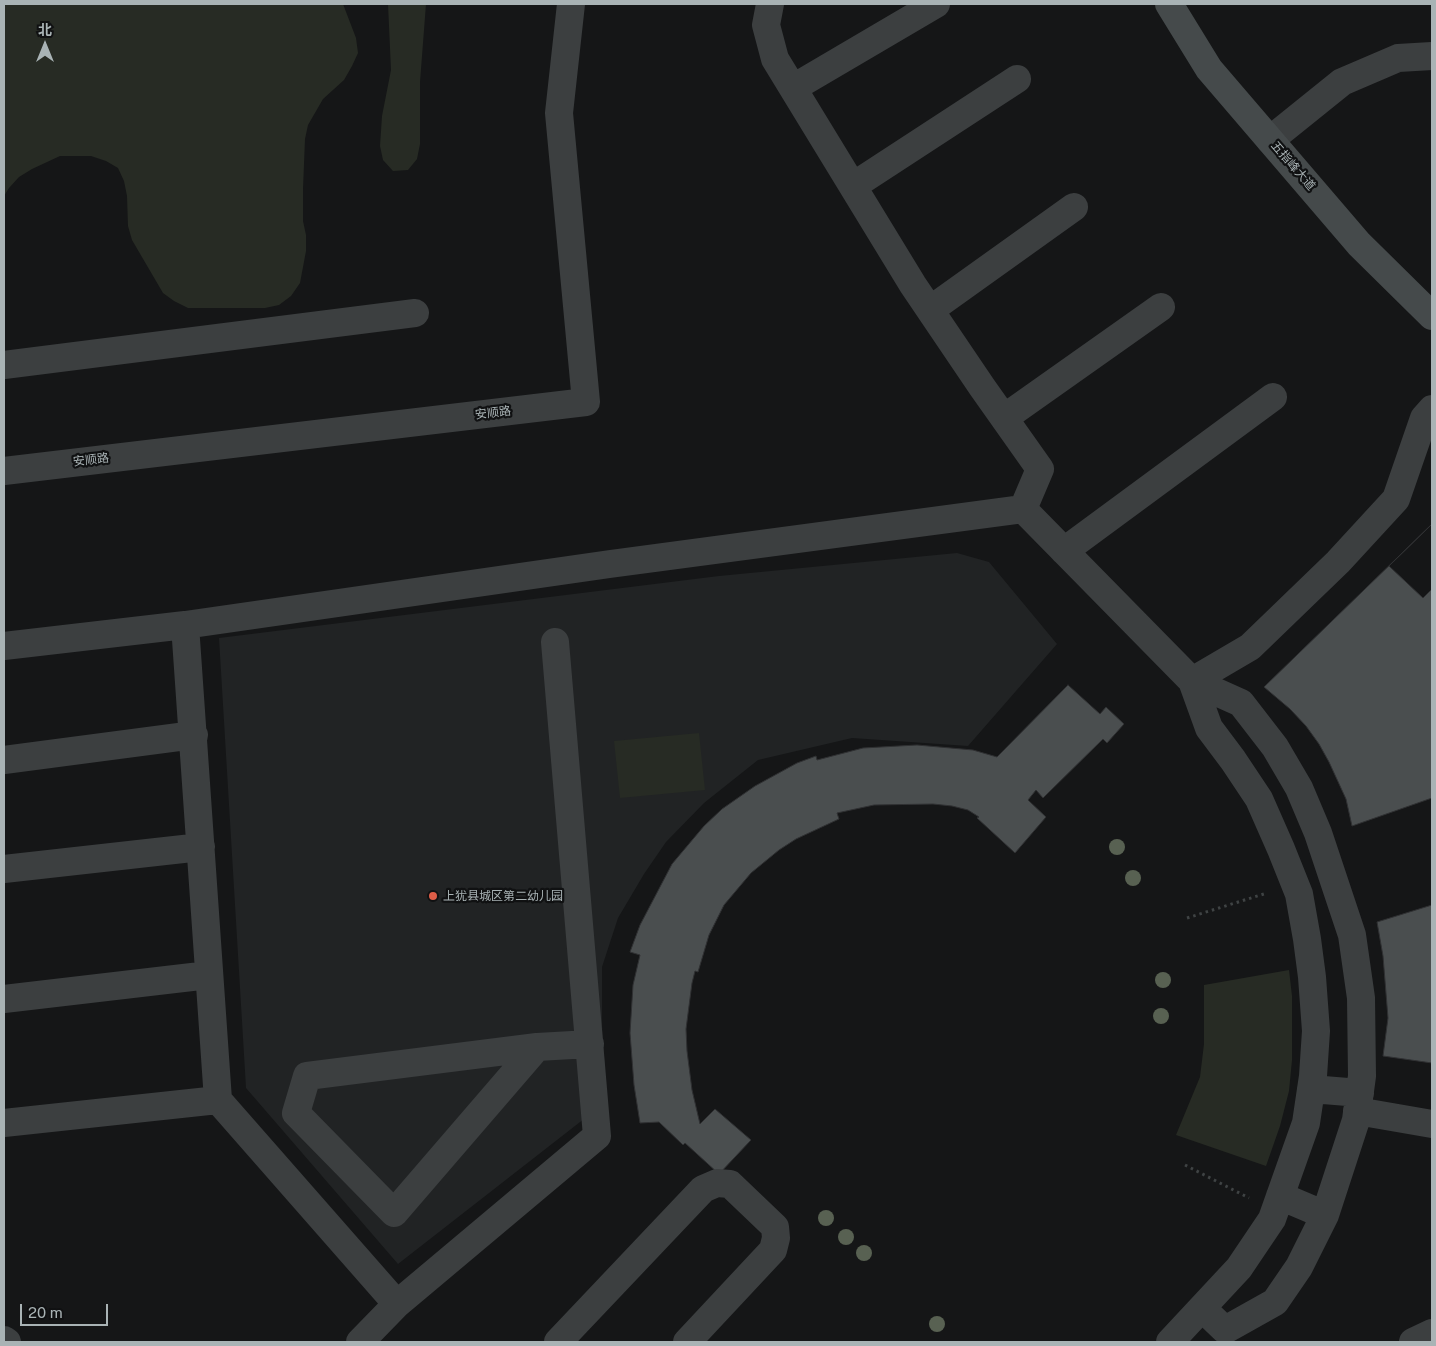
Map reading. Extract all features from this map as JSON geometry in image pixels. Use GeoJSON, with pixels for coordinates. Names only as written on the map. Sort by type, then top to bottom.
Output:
{"type":"FeatureCollection","features":[{"type":"Feature","properties":{"kind":"main road","name":"五指峰大道"},"geometry":{"type":"LineString","coordinates":[[1169,4],[1209,69],[1359,244],[1432,316]]}},
{"type":"Feature","properties":{"kind":"street","name":"安顺路"},"geometry":{"type":"LineString","coordinates":[[4,471],[586,402],[559,113],[571,4]]}},
{"type":"Feature","properties":{"kind":"street"},"geometry":{"type":"LineString","coordinates":[[770,4],[766,25],[775,59],[930,310],[1040,469],[1023,509]]}},
{"type":"Feature","properties":{"kind":"street"},"geometry":{"type":"LineString","coordinates":[[793,88],[936,4]]}},
{"type":"Feature","properties":{"kind":"street"},"geometry":{"type":"LineString","coordinates":[[1270,140],[1342,82],[1398,58],[1432,56]]}},
{"type":"Feature","properties":{"kind":"street"},"geometry":{"type":"LineString","coordinates":[[853,186],[1017,79]]}},
{"type":"Feature","properties":{"kind":"street"},"geometry":{"type":"LineString","coordinates":[[930,310],[1074,206]]}},
{"type":"Feature","properties":{"kind":"street"},"geometry":{"type":"LineString","coordinates":[[1004,418],[1161,307]]}},
{"type":"Feature","properties":{"kind":"street"},"geometry":{"type":"LineString","coordinates":[[4,365],[416,313]]}},
{"type":"Feature","properties":{"kind":"street"},"geometry":{"type":"LineString","coordinates":[[1064,551],[1273,397]]}},
{"type":"Feature","properties":{"kind":"street"},"geometry":{"type":"LineString","coordinates":[[1192,682],[1250,647],[1338,562],[1396,499],[1424,418],[1432,409]]}},
{"type":"Feature","properties":{"kind":"street"},"geometry":{"type":"LineString","coordinates":[[1023,509],[1192,682],[1241,703],[1274,747],[1299,788],[1318,833],[1352,935],[1361,998],[1362,1076],[1358,1102],[1339,1176],[1325,1216],[1299,1267],[1274,1302],[1227,1338],[1202,1308]]}},
{"type":"Feature","properties":{"kind":"street"},"geometry":{"type":"LineString","coordinates":[[4,646],[185,625],[610,564],[1023,509]]}},
{"type":"Feature","properties":{"kind":"street"},"geometry":{"type":"LineString","coordinates":[[185,625],[218,1100],[398,1304]]}},
{"type":"Feature","properties":{"kind":"street"},"geometry":{"type":"LineString","coordinates":[[360,1342],[398,1304],[597,1136],[555,642]]}},
{"type":"Feature","properties":{"kind":"street"},"geometry":{"type":"LineString","coordinates":[[1170,1342],[1239,1268],[1272,1219],[1306,1123],[1316,1031],[1312,977],[1299,894],[1259,799],[1209,728],[1192,682]]}},
{"type":"Feature","properties":{"kind":"street"},"geometry":{"type":"LineString","coordinates":[[4,760],[194,735]]}},
{"type":"Feature","properties":{"kind":"street"},"geometry":{"type":"LineString","coordinates":[[1251,788],[1287,768]]}},
{"type":"Feature","properties":{"kind":"street"},"geometry":{"type":"LineString","coordinates":[[4,869],[201,846]]}},
{"type":"Feature","properties":{"kind":"street"},"geometry":{"type":"LineString","coordinates":[[4,999],[210,975]]}},
{"type":"Feature","properties":{"kind":"street"},"geometry":{"type":"LineString","coordinates":[[537,1048],[394,1213],[296,1113],[307,1076],[537,1048],[590,1044]]}},
{"type":"Feature","properties":{"kind":"street"},"geometry":{"type":"LineString","coordinates":[[1311,1089],[1432,1124]]}},
{"type":"Feature","properties":{"kind":"street"},"geometry":{"type":"LineString","coordinates":[[4,1123],[218,1100]]}},
{"type":"Feature","properties":{"kind":"street"},"geometry":{"type":"LineString","coordinates":[[558,1342],[703,1189],[717,1183],[730,1184],[775,1227],[776,1238],[773,1250],[687,1342]]}},
{"type":"Feature","properties":{"kind":"street"},"geometry":{"type":"LineString","coordinates":[[1278,1204],[1325,1216]]}},
{"type":"Feature","properties":{"kind":"street"},"geometry":{"type":"LineString","coordinates":[[1413,1342],[1432,1332]]}},
{"type":"Feature","properties":{"kind":"path"},"geometry":{"type":"LineString","coordinates":[[1187,918],[1295,884]]}},
{"type":"Feature","properties":{"kind":"path"},"geometry":{"type":"LineString","coordinates":[[1185,1165],[1278,1204]]}},
{"type":"Feature","properties":{"kind":"shaded area"},"geometry":{"type":"Polygon","coordinates":[[[4,4],[343,4],[356,38],[358,53],[344,80],[323,99],[308,125],[305,139],[303,189],[303,221],[306,235],[306,251],[300,283],[291,296],[279,305],[265,308],[188,308],[163,293],[132,240],[128,226],[127,196],[124,181],[118,168],[106,161],[91,156],[60,156],[19,177],[4,196],[4,4]]]}},
{"type":"Feature","properties":{"kind":"shaded area"},"geometry":{"type":"Polygon","coordinates":[[[388,4],[426,4],[420,82],[420,144],[417,159],[408,170],[393,171],[383,160],[380,146],[382,116],[391,70],[388,4]]]}},
{"type":"Feature","properties":{"kind":"shaded area","name":"上犹县城区第二幼儿园"},"geometry":{"type":"Polygon","coordinates":[[[957,553],[989,562],[1057,644],[968,746],[852,738],[758,760],[704,803],[666,842],[644,874],[618,918],[602,967],[602,1025],[607,1101],[398,1264],[246,1088],[219,638],[719,576],[957,553]]]}},
{"type":"Feature","properties":{"kind":"shaded area"},"geometry":{"type":"Polygon","coordinates":[[[699,733],[705,790],[620,798],[614,741],[699,733]]]}},
{"type":"Feature","properties":{"kind":"shaded area"},"geometry":{"type":"Polygon","coordinates":[[[1289,970],[1292,996],[1292,1060],[1289,1091],[1280,1126],[1266,1166],[1176,1135],[1200,1077],[1204,1044],[1204,985],[1289,970]]]}},
{"type":"Feature","properties":{"kind":"building"},"geometry":{"type":"Polygon","coordinates":[[[1432,524],[1432,589],[1423,598],[1389,566],[1432,524]]]}},
{"type":"Feature","properties":{"kind":"building"},"geometry":{"type":"Polygon","coordinates":[[[1432,524],[1432,798],[1352,826],[1346,799],[1319,744],[1290,709],[1264,687],[1432,524]]]}},
{"type":"Feature","properties":{"kind":"building"},"geometry":{"type":"Polygon","coordinates":[[[1068,685],[1100,714],[1106,707],[1124,724],[1107,743],[1103,739],[1043,798],[1036,790],[1028,800],[1046,817],[1015,853],[977,818],[979,817],[968,810],[933,804],[874,805],[837,813],[839,819],[796,839],[751,873],[724,905],[709,935],[698,972],[695,971],[692,983],[686,1029],[692,1090],[700,1124],[715,1109],[751,1140],[719,1174],[685,1143],[683,1145],[659,1122],[640,1123],[634,1085],[630,1033],[633,985],[640,955],[630,952],[640,925],[672,864],[704,826],[722,809],[755,786],[797,763],[816,756],[817,760],[863,748],[917,745],[973,750],[997,757],[1068,685]]]}},
{"type":"Feature","properties":{"kind":"building"},"geometry":{"type":"Polygon","coordinates":[[[1432,905],[1432,1063],[1383,1056],[1388,1018],[1383,956],[1377,922],[1432,905]]]}},
{"type":"Feature","properties":{"kind":"place","name":"上犹县城区第二幼儿园"},"geometry":{"type":"Point","coordinates":[433,896]}}]}
